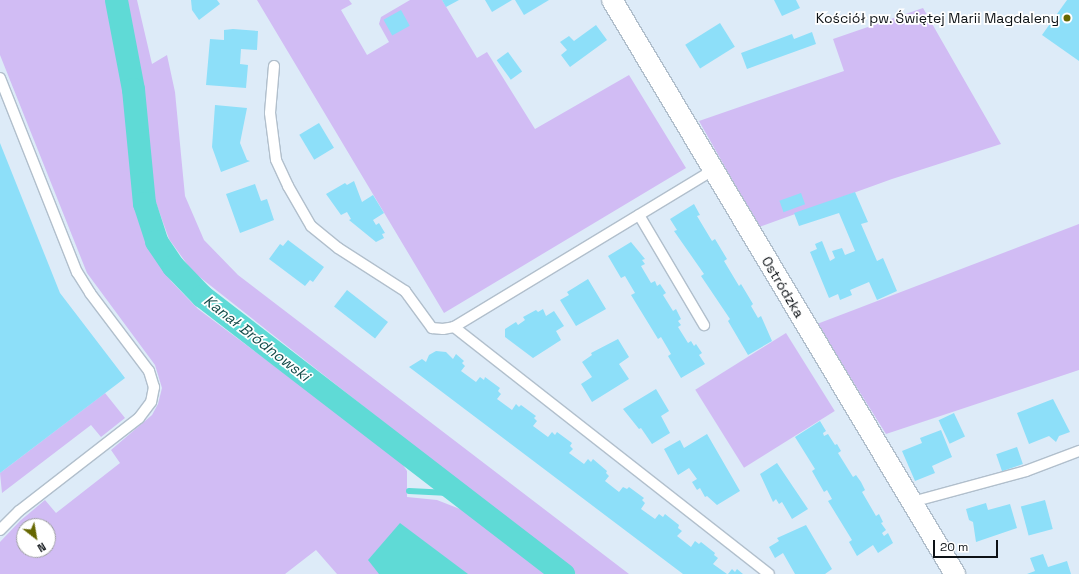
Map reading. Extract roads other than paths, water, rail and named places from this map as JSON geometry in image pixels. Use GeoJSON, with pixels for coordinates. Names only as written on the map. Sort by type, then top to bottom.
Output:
{"type":"FeatureCollection","features":[{"type":"Feature","properties":{"kind":"street","name":"Ostródzka"},"geometry":{"type":"LineString","coordinates":[[612,0],[955,574]]}},
{"type":"Feature","properties":{"kind":"lane"},"geometry":{"type":"LineString","coordinates":[[274,66],[270,113],[276,160],[288,186],[311,226],[338,248],[405,291],[432,328],[454,327],[713,170]]}},
{"type":"Feature","properties":{"kind":"lane"},"geometry":{"type":"LineString","coordinates":[[0,78],[77,272],[90,293],[149,371],[154,387],[151,402],[138,418],[19,511],[0,530]]}},
{"type":"Feature","properties":{"kind":"lane"},"geometry":{"type":"LineString","coordinates":[[638,215],[704,325]]}},
{"type":"Feature","properties":{"kind":"lane"},"geometry":{"type":"LineString","coordinates":[[454,327],[769,574]]}},
{"type":"Feature","properties":{"kind":"lane"},"geometry":{"type":"LineString","coordinates":[[912,502],[1026,471],[1079,450]]}},
{"type":"Feature","properties":{"kind":"waterway","name":"Kanał Bródnowski"},"geometry":{"type":"LineString","coordinates":[[116,0],[133,89],[144,203],[156,241],[173,266],[202,296],[563,574]]}},
{"type":"Feature","properties":{"kind":"waterway"},"geometry":{"type":"LineString","coordinates":[[409,491],[444,493],[469,501]]}},
{"type":"Feature","properties":{"kind":"place","name":"Kościół pw. Świętej Marii Magdaleny"},"geometry":{"type":"Point","coordinates":[1067,18]}}]}
